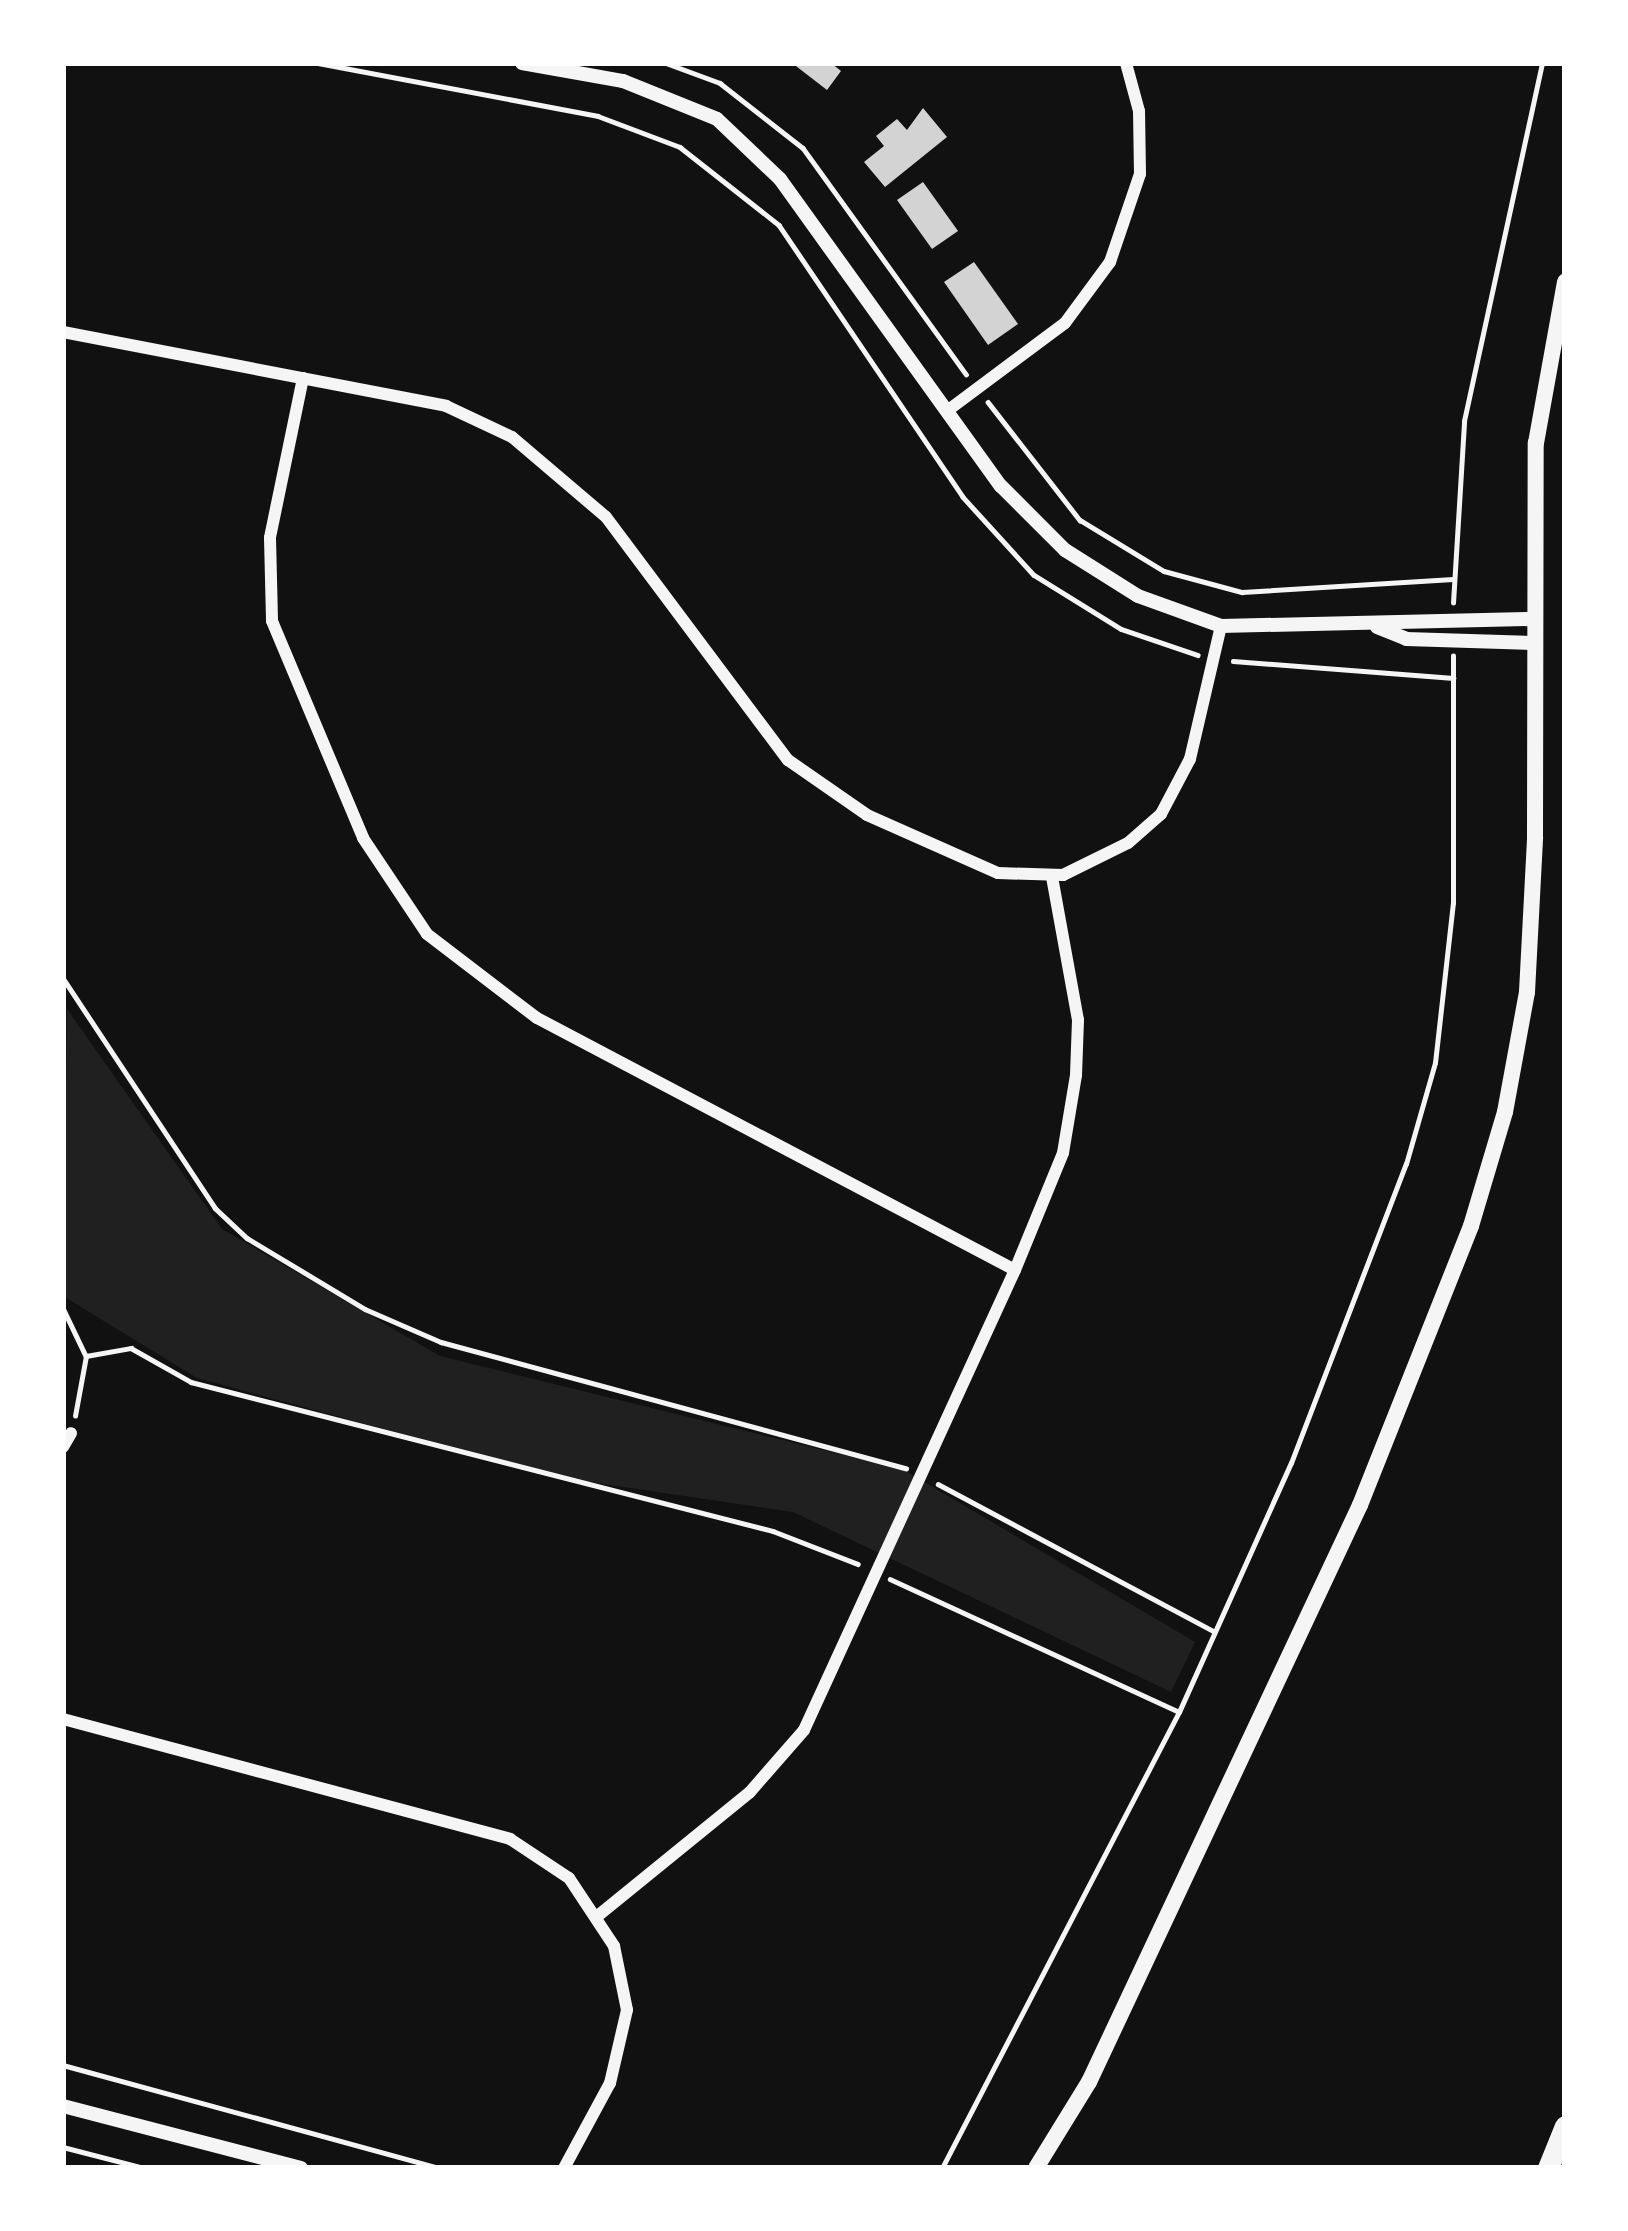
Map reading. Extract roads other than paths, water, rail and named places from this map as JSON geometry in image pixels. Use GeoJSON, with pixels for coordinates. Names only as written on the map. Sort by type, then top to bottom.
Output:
{"type":"FeatureCollection","features":[{"type":"Feature","properties":{"kind":"highway"},"geometry":{"type":"LineString","coordinates":[[1548,2168],[1565,2126]]}},
{"type":"Feature","properties":{"kind":"main road"},"geometry":{"type":"LineString","coordinates":[[1036,2168],[1089,2082],[1253,1742],[1360,1505],[1471,1226],[1505,1112],[1527,992],[1536,443],[1565,282]]}},
{"type":"Feature","properties":{"kind":"street"},"geometry":{"type":"LineString","coordinates":[[522,63],[623,82],[717,119],[780,179],[1001,486],[1065,550],[1138,596],[1221,626],[1377,627],[1533,619]]}},
{"type":"Feature","properties":{"kind":"street"},"geometry":{"type":"LineString","coordinates":[[947,411],[1065,323],[1125,232],[1142,140],[1126,63]]}},
{"type":"Feature","properties":{"kind":"street"},"geometry":{"type":"LineString","coordinates":[[63,332],[446,406],[534,451],[606,517],[788,760],[932,848],[998,873],[1052,878],[1128,843],[1174,797],[1221,626]]}},
{"type":"Feature","properties":{"kind":"street"},"geometry":{"type":"LineString","coordinates":[[303,378],[271,538],[272,622],[364,838],[419,925],[464,969],[537,1018],[1015,1270]]}},
{"type":"Feature","properties":{"kind":"street"},"geometry":{"type":"LineString","coordinates":[[1377,627],[1406,639],[1534,644]]}},
{"type":"Feature","properties":{"kind":"street"},"geometry":{"type":"LineString","coordinates":[[600,1914],[750,1792],[804,1730],[880,1574],[1015,1270],[1063,1154],[1076,1075],[1078,1020],[1052,878]]}},
{"type":"Feature","properties":{"kind":"street"},"geometry":{"type":"LineString","coordinates":[[63,1447],[71,1433]]}},
{"type":"Feature","properties":{"kind":"street"},"geometry":{"type":"LineString","coordinates":[[63,1719],[511,1839],[569,1877],[600,1914],[626,1991],[624,2034],[610,2083],[564,2168]]}},
{"type":"Feature","properties":{"kind":"street"},"geometry":{"type":"LineString","coordinates":[[63,2106],[301,2168]]}}]}
